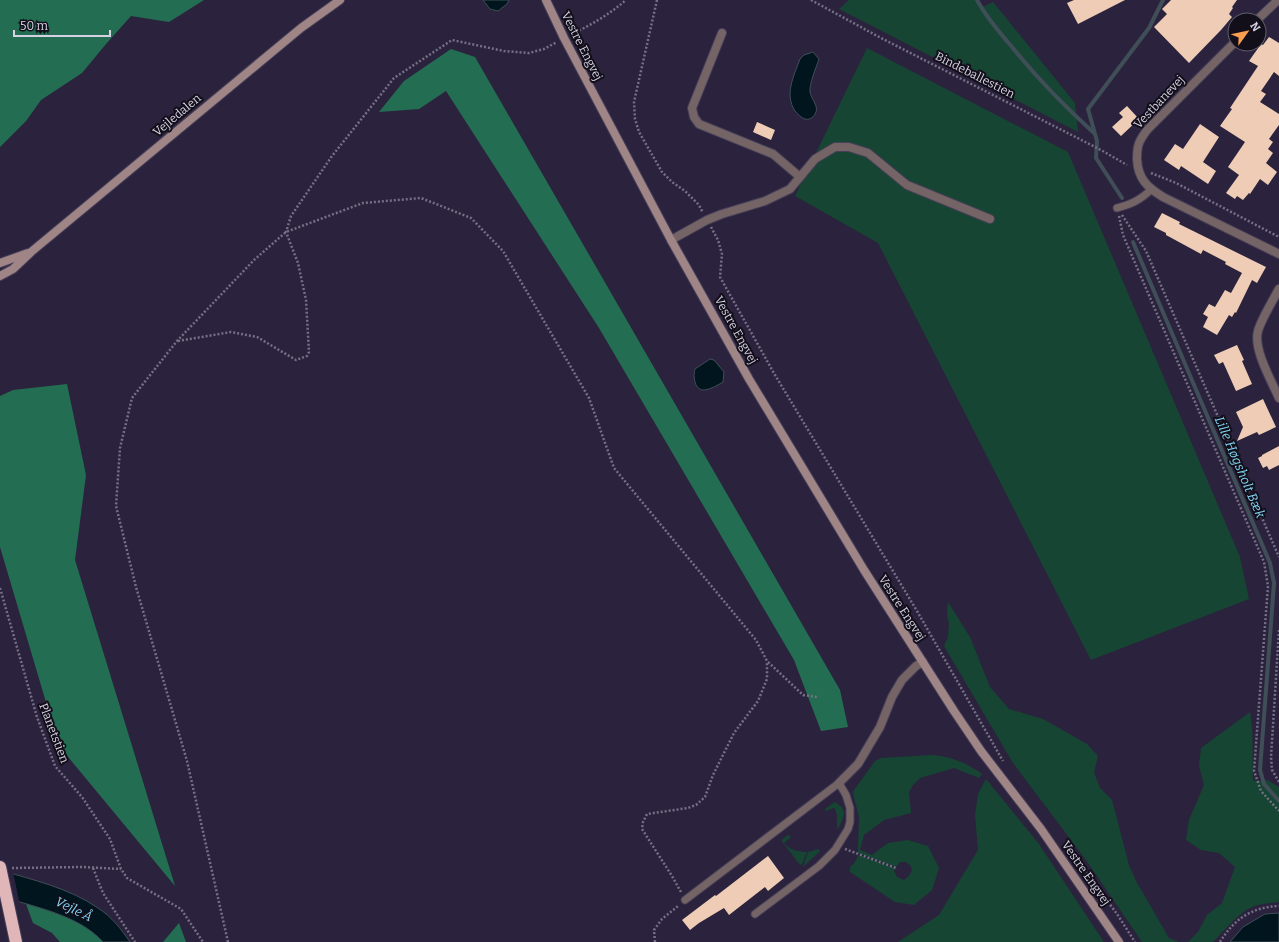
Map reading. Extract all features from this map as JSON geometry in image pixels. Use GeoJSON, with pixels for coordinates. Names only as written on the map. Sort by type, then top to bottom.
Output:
{"type":"FeatureCollection","features":[{"type":"Feature","properties":{"kind":"highway"},"geometry":{"type":"LineString","coordinates":[[4,868],[9,913],[16,942]]}},
{"type":"Feature","properties":{"kind":"street","name":"Vejledalen"},"geometry":{"type":"LineString","coordinates":[[0,276],[13,269],[31,252],[301,28],[340,0]]}},
{"type":"Feature","properties":{"kind":"street","name":"Vestre Engvej"},"geometry":{"type":"LineString","coordinates":[[546,0],[564,38],[671,240],[754,386],[864,570],[981,751],[1041,829],[1119,942]]}},
{"type":"Feature","properties":{"kind":"street"},"geometry":{"type":"LineString","coordinates":[[1265,12],[1278,0]]}},
{"type":"Feature","properties":{"kind":"street"},"geometry":{"type":"LineString","coordinates":[[722,33],[692,108],[694,118],[699,124],[773,154],[800,177]]}},
{"type":"Feature","properties":{"kind":"street","name":"Vestbanevej"},"geometry":{"type":"LineString","coordinates":[[1227,50],[1147,130],[1139,142],[1137,154],[1138,169],[1142,180],[1152,190],[1163,197],[1279,254]]}},
{"type":"Feature","properties":{"kind":"street"},"geometry":{"type":"LineString","coordinates":[[671,240],[707,220],[765,201],[790,189],[815,158],[835,147],[849,147],[868,153],[907,185],[990,219]]}},
{"type":"Feature","properties":{"kind":"street","name":"Vejledalen"},"geometry":{"type":"LineString","coordinates":[[0,262],[31,252]]}},
{"type":"Feature","properties":{"kind":"street"},"geometry":{"type":"LineString","coordinates":[[1279,289],[1258,329],[1256,339],[1258,350],[1279,398]]}},
{"type":"Feature","properties":{"kind":"street"},"geometry":{"type":"LineString","coordinates":[[838,783],[858,764],[880,727],[892,697],[902,680],[916,666],[923,662]]}},
{"type":"Feature","properties":{"kind":"lane"},"geometry":{"type":"LineString","coordinates":[[1117,208],[1142,198],[1152,190]]}},
{"type":"Feature","properties":{"kind":"lane"},"geometry":{"type":"LineString","coordinates":[[685,900],[838,783],[846,795],[850,808],[850,822],[848,829],[835,850],[819,866],[755,914]]}},
{"type":"Feature","properties":{"kind":"path"},"geometry":{"type":"LineString","coordinates":[[178,341],[231,332],[257,337],[296,360],[307,356],[309,352],[306,300],[298,263],[286,232],[291,216],[332,156],[394,78],[452,40],[504,51],[529,53],[544,49],[587,26],[617,8],[626,0]]}},
{"type":"Feature","properties":{"kind":"path"},"geometry":{"type":"LineString","coordinates":[[658,0],[634,102],[635,119],[640,132],[662,172],[672,182],[685,191],[699,206],[718,240],[722,254],[720,277],[775,375],[917,611],[1004,762]]}},
{"type":"Feature","properties":{"kind":"path","name":"Bindeballestien"},"geometry":{"type":"LineString","coordinates":[[811,0],[881,38],[1130,166]]}},
{"type":"Feature","properties":{"kind":"path"},"geometry":{"type":"LineString","coordinates":[[1150,172],[1176,183],[1279,237]]}},
{"type":"Feature","properties":{"kind":"path"},"geometry":{"type":"LineString","coordinates":[[228,942],[187,761],[136,587],[116,506],[120,448],[132,398],[178,341],[254,260],[286,232],[362,203],[422,198],[472,218],[503,252],[589,398],[614,468],[756,640],[768,661],[803,695],[817,697]]}},
{"type":"Feature","properties":{"kind":"path"},"geometry":{"type":"LineString","coordinates":[[1117,208],[1146,251],[1279,557]]}},
{"type":"Feature","properties":{"kind":"path"},"geometry":{"type":"LineString","coordinates":[[1117,208],[1123,235],[1264,562],[1268,586],[1254,771],[1261,791],[1279,811]]}},
{"type":"Feature","properties":{"kind":"path","name":"Planetstien"},"geometry":{"type":"LineString","coordinates":[[0,588],[38,717],[55,766],[82,797],[110,839],[121,869]]}},
{"type":"Feature","properties":{"kind":"path"},"geometry":{"type":"LineString","coordinates":[[1279,630],[1271,757],[1272,770],[1279,782]]}},
{"type":"Feature","properties":{"kind":"path"},"geometry":{"type":"LineString","coordinates":[[655,942],[654,930],[662,919],[685,900],[672,876],[642,829],[643,822],[647,814],[688,808],[696,805],[705,797],[713,775],[734,733],[758,701],[766,680],[768,661]]}},
{"type":"Feature","properties":{"kind":"path"},"geometry":{"type":"LineString","coordinates":[[845,849],[896,868]]}},
{"type":"Feature","properties":{"kind":"path"},"geometry":{"type":"LineString","coordinates":[[4,868],[82,867],[121,869],[127,878],[180,909],[203,942]]}},
{"type":"Feature","properties":{"kind":"path"},"geometry":{"type":"LineString","coordinates":[[93,868],[103,894],[135,942]]}},
{"type":"Feature","properties":{"kind":"path"},"geometry":{"type":"LineString","coordinates":[[1220,942],[1237,922],[1250,912],[1266,906],[1279,906]]}},
{"type":"Feature","properties":{"kind":"green space"},"geometry":{"type":"Polygon","coordinates":[[[0,0],[204,0],[169,22],[131,16],[82,73],[41,100],[26,121],[0,147],[0,0]]]}},
{"type":"Feature","properties":{"kind":"green space"},"geometry":{"type":"Polygon","coordinates":[[[849,0],[975,0],[980,8],[993,2],[1075,103],[1078,132],[839,9],[849,0]]]}},
{"type":"Feature","properties":{"kind":"green space"},"geometry":{"type":"Polygon","coordinates":[[[867,48],[1068,152],[1240,557],[1249,599],[1091,660],[878,243],[795,196],[867,48]]]}},
{"type":"Feature","properties":{"kind":"green space"},"geometry":{"type":"Polygon","coordinates":[[[451,49],[475,57],[840,690],[848,727],[821,731],[794,660],[599,328],[446,91],[419,109],[379,112],[404,81],[451,49]]]}},
{"type":"Feature","properties":{"kind":"green space"},"geometry":{"type":"Polygon","coordinates":[[[67,384],[86,475],[75,560],[175,886],[59,746],[0,547],[0,396],[13,390],[67,384]]]}},
{"type":"Feature","properties":{"kind":"green space"},"geometry":{"type":"Polygon","coordinates":[[[948,602],[970,637],[990,687],[1009,709],[1043,719],[1087,744],[1098,756],[1094,772],[1100,788],[1112,800],[1129,865],[1136,881],[1169,938],[1179,942],[1142,942],[1086,860],[1013,763],[944,646],[948,637],[948,602]]]}},
{"type":"Feature","properties":{"kind":"green space"},"geometry":{"type":"Polygon","coordinates":[[[1250,712],[1253,781],[1267,780],[1279,787],[1279,902],[1251,907],[1234,920],[1213,942],[1188,942],[1198,932],[1207,915],[1222,903],[1235,867],[1219,853],[1201,850],[1186,840],[1189,820],[1204,785],[1199,766],[1201,748],[1250,712]]]}},
{"type":"Feature","properties":{"kind":"green space"},"geometry":{"type":"Polygon","coordinates":[[[932,755],[958,761],[970,766],[982,774],[979,778],[954,768],[920,778],[909,792],[911,813],[884,820],[864,835],[860,850],[872,855],[888,843],[908,840],[928,846],[939,868],[932,890],[914,905],[895,902],[850,872],[850,867],[857,859],[858,855],[895,868],[894,871],[897,877],[904,880],[909,876],[912,870],[910,865],[906,862],[900,862],[896,867],[858,853],[859,817],[853,793],[875,761],[881,758],[932,755]]]}},
{"type":"Feature","properties":{"kind":"green space"},"geometry":{"type":"Polygon","coordinates":[[[986,779],[1039,844],[1104,942],[898,942],[939,915],[978,850],[975,815],[978,794],[986,779]]]}},
{"type":"Feature","properties":{"kind":"green space"},"geometry":{"type":"Polygon","coordinates":[[[835,802],[844,811],[838,829],[835,809],[833,808],[826,811],[825,809],[835,802]]]}},
{"type":"Feature","properties":{"kind":"green space"},"geometry":{"type":"Polygon","coordinates":[[[788,835],[791,837],[784,843],[786,845],[794,850],[807,852],[802,864],[800,865],[781,840],[788,835]]]}},
{"type":"Feature","properties":{"kind":"green space"},"geometry":{"type":"Polygon","coordinates":[[[818,849],[820,851],[803,867],[808,852],[818,849]]]}},
{"type":"Feature","properties":{"kind":"green space"},"geometry":{"type":"Polygon","coordinates":[[[26,904],[77,922],[95,934],[103,942],[60,942],[52,933],[33,923],[26,904]]]}},
{"type":"Feature","properties":{"kind":"green space"},"geometry":{"type":"Polygon","coordinates":[[[179,923],[186,942],[163,942],[179,923]]]}},
{"type":"Feature","properties":{"kind":"water"},"geometry":{"type":"Polygon","coordinates":[[[483,0],[509,0],[507,4],[498,11],[490,9],[483,0]]]}},
{"type":"Feature","properties":{"kind":"water"},"geometry":{"type":"Polygon","coordinates":[[[813,52],[819,59],[810,89],[816,106],[816,111],[812,118],[806,119],[801,117],[795,111],[790,98],[790,92],[800,59],[804,55],[813,52]]]}},
{"type":"Feature","properties":{"kind":"water"},"geometry":{"type":"Polygon","coordinates":[[[710,359],[714,360],[724,372],[723,382],[710,389],[701,390],[696,386],[694,375],[695,369],[710,359]]]}},
{"type":"Feature","properties":{"kind":"water","name":"Vejle Å"},"geometry":{"type":"Polygon","coordinates":[[[0,870],[50,885],[87,901],[112,919],[130,942],[103,942],[82,925],[69,918],[0,896],[0,870]]]}},
{"type":"Feature","properties":{"kind":"water"},"geometry":{"type":"Polygon","coordinates":[[[1279,913],[1279,942],[1230,942],[1243,927],[1265,914],[1279,913]]]}},
{"type":"Feature","properties":{"kind":"pier"},"geometry":{"type":"Polygon","coordinates":[[[0,869],[13,872],[20,905],[0,898],[0,869]]]}},
{"type":"Feature","properties":{"kind":"building"},"geometry":{"type":"Polygon","coordinates":[[[1074,0],[1125,0],[1078,24],[1067,3],[1074,0]]]}},
{"type":"Feature","properties":{"kind":"building"},"geometry":{"type":"Polygon","coordinates":[[[1171,0],[1237,0],[1230,12],[1227,12],[1227,23],[1189,63],[1154,27],[1167,14],[1162,9],[1171,0]]]}},
{"type":"Feature","properties":{"kind":"building"},"geometry":{"type":"Polygon","coordinates":[[[1269,37],[1279,43],[1279,76],[1274,72],[1261,91],[1266,94],[1260,102],[1279,114],[1279,125],[1269,139],[1273,142],[1268,149],[1273,153],[1266,163],[1277,172],[1268,185],[1260,179],[1250,194],[1249,193],[1243,200],[1237,196],[1235,199],[1226,193],[1239,175],[1228,167],[1245,142],[1220,126],[1258,66],[1249,61],[1255,52],[1267,52],[1267,40],[1269,37]]]}},
{"type":"Feature","properties":{"kind":"building"},"geometry":{"type":"Polygon","coordinates":[[[1127,106],[1139,119],[1121,136],[1112,127],[1123,117],[1119,113],[1127,106]]]}},
{"type":"Feature","properties":{"kind":"building"},"geometry":{"type":"Polygon","coordinates":[[[757,122],[775,130],[771,140],[753,132],[757,122]]]}},
{"type":"Feature","properties":{"kind":"building"},"geometry":{"type":"Polygon","coordinates":[[[1200,124],[1219,137],[1203,162],[1216,171],[1208,184],[1181,166],[1179,170],[1164,160],[1175,144],[1183,149],[1200,124]]]}},
{"type":"Feature","properties":{"kind":"building"},"geometry":{"type":"Polygon","coordinates":[[[1162,213],[1180,222],[1179,224],[1266,267],[1257,283],[1252,280],[1236,313],[1235,312],[1232,317],[1229,315],[1217,335],[1203,327],[1208,317],[1203,314],[1209,304],[1215,307],[1225,290],[1231,293],[1242,273],[1225,264],[1226,262],[1203,250],[1201,254],[1154,227],[1162,213]]]}},
{"type":"Feature","properties":{"kind":"building"},"geometry":{"type":"Polygon","coordinates":[[[1237,345],[1252,384],[1236,391],[1223,362],[1219,364],[1214,355],[1237,345]]]}},
{"type":"Feature","properties":{"kind":"building"},"geometry":{"type":"Polygon","coordinates":[[[1263,399],[1276,427],[1259,435],[1257,432],[1237,441],[1243,427],[1236,412],[1263,399]]]}},
{"type":"Feature","properties":{"kind":"building"},"geometry":{"type":"Polygon","coordinates":[[[1279,446],[1279,465],[1269,470],[1267,466],[1263,468],[1258,458],[1279,446]]]}},
{"type":"Feature","properties":{"kind":"building"},"geometry":{"type":"Polygon","coordinates":[[[768,856],[784,878],[768,891],[765,887],[729,915],[724,908],[690,930],[682,920],[768,856]]]}},
{"type":"Feature","properties":{"kind":"waterway"},"geometry":{"type":"LineString","coordinates":[[977,0],[993,24],[1031,70],[1061,102],[1094,133]]}},
{"type":"Feature","properties":{"kind":"waterway","name":"Lille Høgsholt Bæk"},"geometry":{"type":"LineString","coordinates":[[1122,198],[1096,158],[1097,141],[1088,109],[1149,28],[1163,0]]}},
{"type":"Feature","properties":{"kind":"waterway","name":"Lille Høgsholt Bæk"},"geometry":{"type":"LineString","coordinates":[[1133,242],[1270,563],[1274,583],[1260,770],[1264,784],[1279,801]]}}]}
